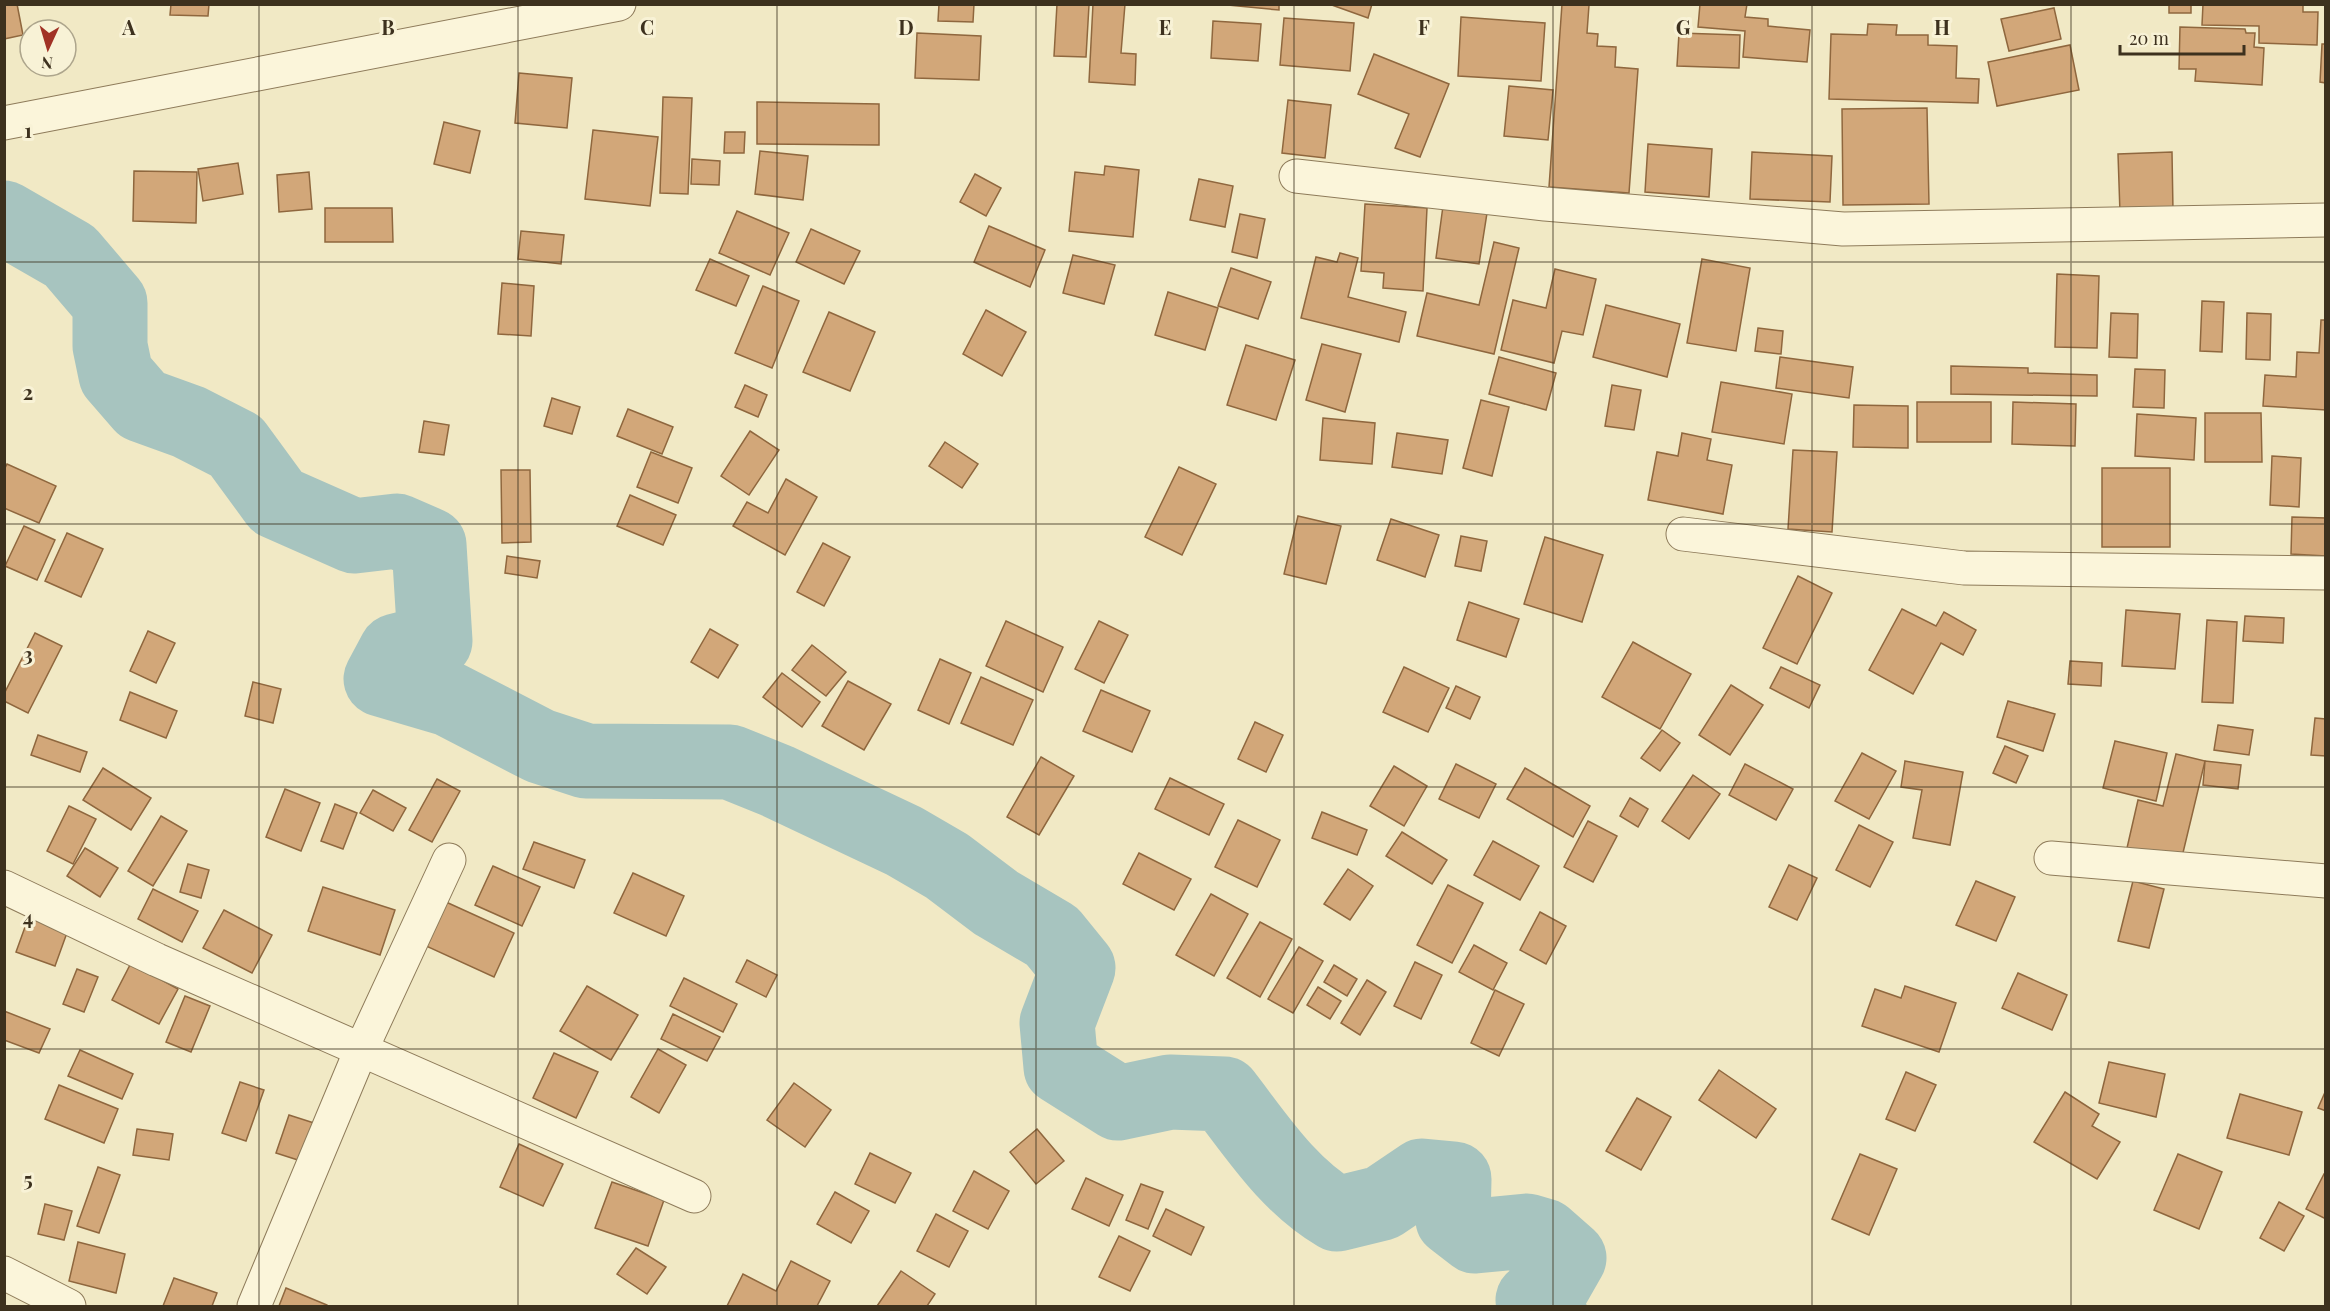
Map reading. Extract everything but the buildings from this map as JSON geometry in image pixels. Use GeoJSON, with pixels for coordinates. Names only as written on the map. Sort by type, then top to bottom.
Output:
{"type":"FeatureCollection","features":[{"type":"Feature","properties":{"kind":"street"},"geometry":{"type":"LineString","coordinates":[[4,123],[619,4]]}},
{"type":"Feature","properties":{"kind":"street"},"geometry":{"type":"LineString","coordinates":[[1296,176],[1545,204],[1843,229],[2325,220]]}},
{"type":"Feature","properties":{"kind":"street"},"geometry":{"type":"LineString","coordinates":[[1683,534],[1964,568],[2325,573]]}},
{"type":"Feature","properties":{"kind":"street"},"geometry":{"type":"LineString","coordinates":[[2051,858],[2325,880]]}},
{"type":"Feature","properties":{"kind":"street"},"geometry":{"type":"LineString","coordinates":[[254,1306],[361,1050],[449,860]]}},
{"type":"Feature","properties":{"kind":"street"},"geometry":{"type":"LineString","coordinates":[[4,887],[157,960],[694,1196]]}},
{"type":"Feature","properties":{"kind":"street"},"geometry":{"type":"LineString","coordinates":[[4,1273],[69,1306]]}},
{"type":"Feature","properties":{"kind":"waterway"},"geometry":{"type":"LineString","coordinates":[[4,218],[70,256],[110,303],[110,346],[116,375],[142,405],[189,422],[236,446],[277,502],[354,536],[397,531],[429,545],[435,641],[396,651],[381,679],[449,699],[540,746],[586,761],[730,762],[777,781],[904,841],[947,866],[996,903],[1052,936],[1078,968],[1057,1023],[1061,1067],[1118,1103],[1170,1092],[1224,1094],[1289,1175],[1303,1189],[1337,1214],[1382,1203],[1422,1176],[1454,1179],[1453,1219],[1475,1236],[1527,1231],[1544,1236],[1569,1258],[1553,1286],[1533,1300],[1549,1306]]}}]}
